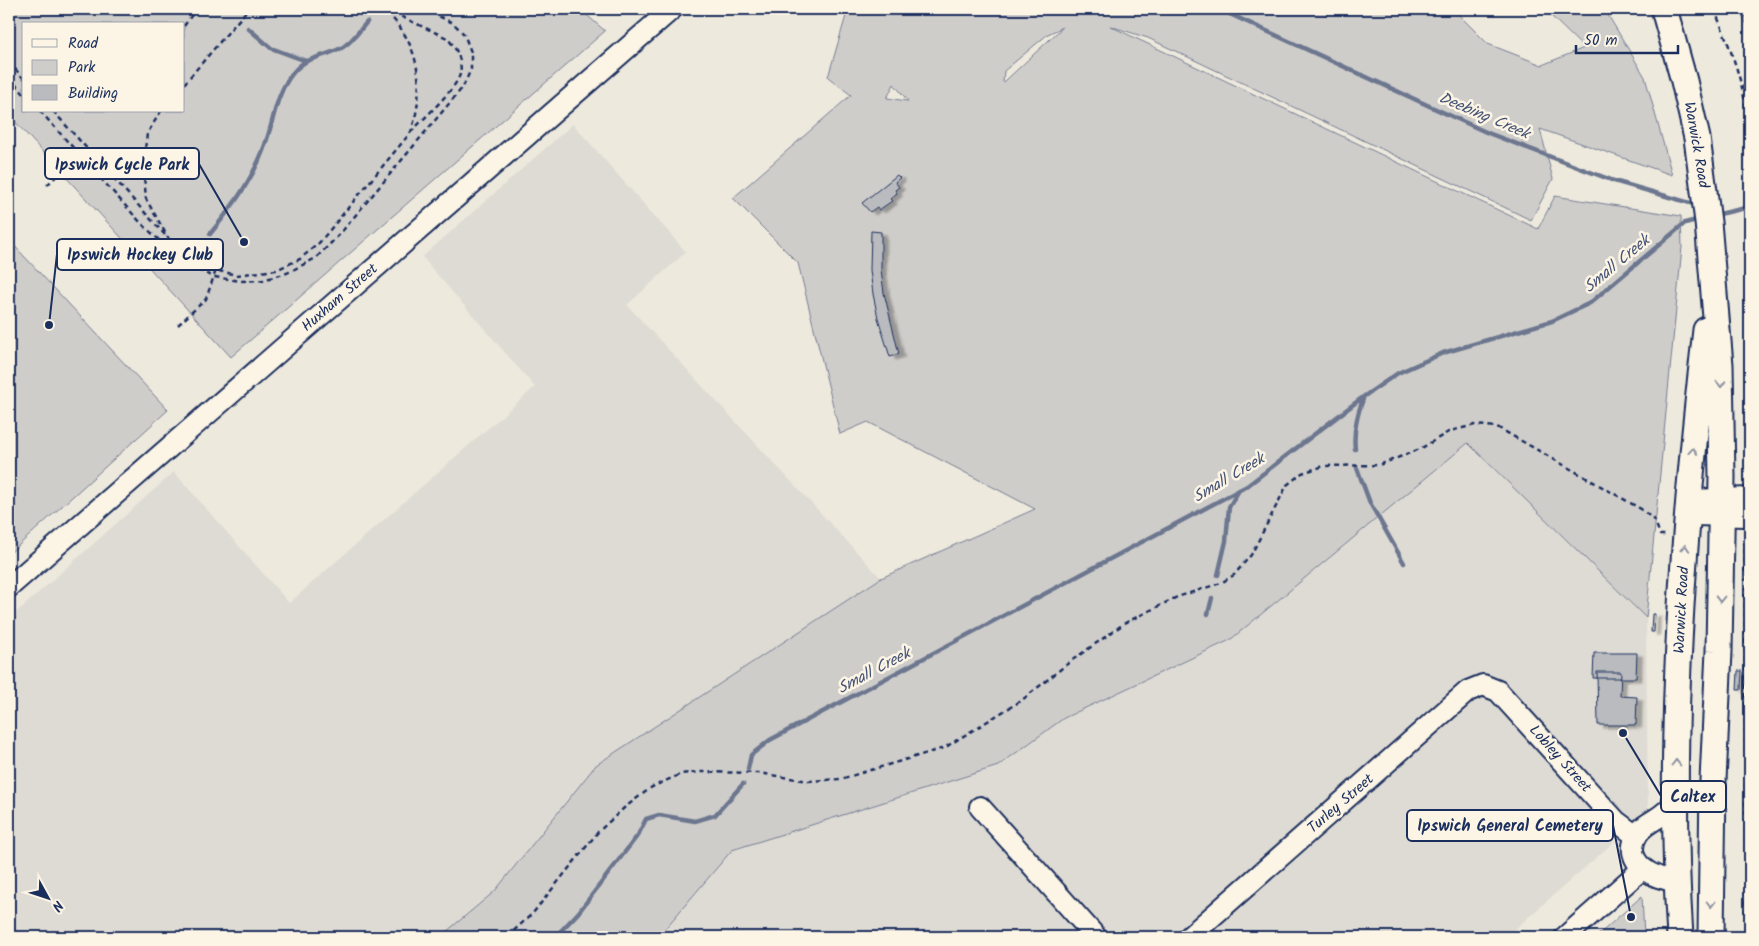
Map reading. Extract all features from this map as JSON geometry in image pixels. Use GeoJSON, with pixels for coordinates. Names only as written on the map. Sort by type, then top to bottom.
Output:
{"type":"FeatureCollection","features":[{"type":"Feature","properties":{"kind":"main road","name":"Warwick Road"},"geometry":{"type":"LineString","coordinates":[[1664,9],[1684,81],[1697,138],[1710,250],[1721,381],[1719,651],[1713,781],[1711,937]]}},
{"type":"Feature","properties":{"kind":"main road","name":"Warwick Road"},"geometry":{"type":"LineString","coordinates":[[1680,937],[1675,802],[1676,696],[1697,409],[1712,283]]}},
{"type":"Feature","properties":{"kind":"main road"},"geometry":{"type":"LineString","coordinates":[[1677,882],[1696,877],[1713,836]]}},
{"type":"Feature","properties":{"kind":"street","name":"Huxham Street"},"geometry":{"type":"LineString","coordinates":[[9,587],[672,9]]}},
{"type":"Feature","properties":{"kind":"street"},"geometry":{"type":"LineString","coordinates":[[1721,507],[1748,490]]}},
{"type":"Feature","properties":{"kind":"street"},"geometry":{"type":"LineString","coordinates":[[1689,507],[1721,507],[1747,521]]}},
{"type":"Feature","properties":{"kind":"street","name":"Turley Street"},"geometry":{"type":"LineString","coordinates":[[1189,937],[1468,691],[1483,685],[1498,690]]}},
{"type":"Feature","properties":{"kind":"street","name":"Lobley Street"},"geometry":{"type":"LineString","coordinates":[[1498,690],[1616,821],[1636,836]]}},
{"type":"Feature","properties":{"kind":"street"},"geometry":{"type":"LineString","coordinates":[[1675,802],[1664,813],[1645,825],[1636,836],[1633,854],[1636,862],[1642,869],[1653,876],[1677,882]]}},
{"type":"Feature","properties":{"kind":"street"},"geometry":{"type":"LineString","coordinates":[[980,808],[1096,937]]}},
{"type":"Feature","properties":{"kind":"street"},"geometry":{"type":"LineString","coordinates":[[1565,937],[1642,869]]}},
{"type":"Feature","properties":{"kind":"path"},"geometry":{"type":"LineString","coordinates":[[185,25],[196,9]]}},
{"type":"Feature","properties":{"kind":"path"},"geometry":{"type":"LineString","coordinates":[[185,83],[248,9]]}},
{"type":"Feature","properties":{"kind":"path"},"geometry":{"type":"LineString","coordinates":[[384,9],[405,34],[415,57],[420,84],[417,113],[411,132]]}},
{"type":"Feature","properties":{"kind":"path"},"geometry":{"type":"LineString","coordinates":[[54,112],[170,241],[203,265],[237,275],[276,270],[300,259],[319,243],[411,132],[456,83],[460,73],[460,63],[454,44],[447,38],[384,9]]}},
{"type":"Feature","properties":{"kind":"path"},"geometry":{"type":"LineString","coordinates":[[41,112],[141,223],[179,259],[214,277],[241,281],[263,280],[287,273],[316,258],[338,235],[463,87],[471,69],[471,52],[464,34],[453,23],[424,9]]}},
{"type":"Feature","properties":{"kind":"path"},"geometry":{"type":"LineString","coordinates":[[1714,9],[1726,37],[1744,93],[1750,129],[1750,146]]}},
{"type":"Feature","properties":{"kind":"path"},"geometry":{"type":"LineString","coordinates":[[9,62],[22,77]]}},
{"type":"Feature","properties":{"kind":"path"},"geometry":{"type":"LineString","coordinates":[[9,77],[22,92]]}},
{"type":"Feature","properties":{"kind":"path"},"geometry":{"type":"LineString","coordinates":[[160,112],[147,134],[143,165],[146,199],[170,241]]}},
{"type":"Feature","properties":{"kind":"path"},"geometry":{"type":"LineString","coordinates":[[47,185],[86,148]]}},
{"type":"Feature","properties":{"kind":"path"},"geometry":{"type":"LineString","coordinates":[[178,325],[206,298],[216,270]]}},
{"type":"Feature","properties":{"kind":"path"},"geometry":{"type":"LineString","coordinates":[[507,937],[533,913],[572,864],[605,826],[624,808],[652,787],[681,774],[701,772],[759,774],[808,781],[841,779],[944,748],[1022,700],[1071,661],[1125,623],[1177,597],[1221,583],[1234,575],[1251,555],[1287,486],[1302,473],[1324,466],[1379,465],[1420,449],[1450,431],[1475,425],[1497,427],[1641,509],[1655,521],[1660,535],[1668,535]]}},
{"type":"Feature","properties":{"kind":"path"},"geometry":{"type":"LineString","coordinates":[[1748,490],[1750,473]]}},
{"type":"Feature","properties":{"kind":"path"},"geometry":{"type":"LineString","coordinates":[[1746,937],[1745,533],[1747,521]]}},
{"type":"Feature","properties":{"kind":"shaded area"},"geometry":{"type":"Polygon","coordinates":[[[573,124],[686,252],[627,305],[881,578],[596,765],[495,891],[440,937],[9,937],[9,619],[174,472],[289,603],[535,387],[422,257],[573,124]]]}},
{"type":"Feature","properties":{"kind":"shaded area"},"geometry":{"type":"Polygon","coordinates":[[[1468,443],[1646,618],[1648,812],[1506,937],[658,937],[732,850],[998,766],[1064,718],[1230,640],[1468,443]]]}},
{"type":"Feature","properties":{"kind":"green space"},"geometry":{"type":"Polygon","coordinates":[[[9,9],[580,9],[605,31],[231,357],[9,115],[9,9]]]}},
{"type":"Feature","properties":{"kind":"green space"},"geometry":{"type":"Polygon","coordinates":[[[848,9],[1453,9],[1488,44],[1542,65],[1584,48],[1544,9],[1597,9],[1608,15],[1645,77],[1672,175],[1540,129],[1553,179],[1531,220],[1148,38],[1110,26],[1538,229],[1555,196],[1681,216],[1682,247],[1646,618],[1468,443],[1230,640],[1064,718],[998,766],[732,850],[658,937],[440,937],[495,891],[596,765],[881,578],[1035,509],[868,422],[840,434],[798,263],[733,198],[851,95],[828,77],[848,9]],[[1063,27],[1048,34],[1004,71],[1003,82],[1004,82],[1063,27]],[[894,84],[887,98],[908,101],[894,84]]]}},
{"type":"Feature","properties":{"kind":"green space"},"geometry":{"type":"Polygon","coordinates":[[[1738,9],[1750,9],[1750,30],[1738,9]]]}},
{"type":"Feature","properties":{"kind":"green space"},"geometry":{"type":"Polygon","coordinates":[[[9,240],[168,410],[9,554],[9,240]]]}},
{"type":"Feature","properties":{"kind":"green space"},"geometry":{"type":"Polygon","coordinates":[[[1642,896],[1644,937],[1596,937],[1642,896]]]}},
{"type":"Feature","properties":{"kind":"building"},"geometry":{"type":"Polygon","coordinates":[[[897,175],[900,178],[895,182],[899,187],[895,190],[897,193],[890,199],[892,201],[879,210],[877,207],[870,212],[862,203],[897,175]]]}},
{"type":"Feature","properties":{"kind":"building"},"geometry":{"type":"Polygon","coordinates":[[[871,231],[881,232],[881,270],[884,293],[899,354],[890,357],[873,294],[870,270],[871,231]]]}},
{"type":"Feature","properties":{"kind":"building"},"geometry":{"type":"Polygon","coordinates":[[[1652,614],[1655,614],[1654,632],[1651,632],[1652,614]]]}},
{"type":"Feature","properties":{"kind":"building"},"geometry":{"type":"Polygon","coordinates":[[[1594,653],[1637,653],[1636,678],[1593,678],[1594,653]]]}},
{"type":"Feature","properties":{"kind":"building"},"geometry":{"type":"Polygon","coordinates":[[[1738,671],[1742,671],[1741,690],[1737,690],[1738,671]]]}},
{"type":"Feature","properties":{"kind":"building"},"geometry":{"type":"Polygon","coordinates":[[[1597,672],[1621,672],[1620,696],[1637,697],[1636,725],[1598,725],[1597,672]]]}},
{"type":"Feature","properties":{"kind":"waterway","name":"Deebing Creek"},"geometry":{"type":"LineString","coordinates":[[1219,9],[1488,133],[1614,181],[1697,205]]}},
{"type":"Feature","properties":{"kind":"waterway"},"geometry":{"type":"LineString","coordinates":[[1745,9],[1750,23]]}},
{"type":"Feature","properties":{"kind":"waterway"},"geometry":{"type":"LineString","coordinates":[[210,234],[236,201],[257,165],[267,139],[278,100],[294,71],[310,59],[346,45],[367,22]]}},
{"type":"Feature","properties":{"kind":"waterway"},"geometry":{"type":"LineString","coordinates":[[248,28],[271,48],[306,61]]}},
{"type":"Feature","properties":{"kind":"waterway","name":"Deebing Creek"},"geometry":{"type":"LineString","coordinates":[[1715,215],[1750,207]]}},
{"type":"Feature","properties":{"kind":"waterway","name":"Small Creek"},"geometry":{"type":"LineString","coordinates":[[748,769],[751,755],[770,740],[1247,486],[1363,397],[1398,373],[1443,353],[1552,321],[1590,303],[1685,223],[1700,219]]}},
{"type":"Feature","properties":{"kind":"waterway"},"geometry":{"type":"LineString","coordinates":[[1355,449],[1356,424],[1363,399]]}},
{"type":"Feature","properties":{"kind":"waterway"},"geometry":{"type":"LineString","coordinates":[[1357,468],[1370,503],[1404,563]]}},
{"type":"Feature","properties":{"kind":"waterway"},"geometry":{"type":"LineString","coordinates":[[1218,575],[1226,541],[1229,507],[1239,490]]}},
{"type":"Feature","properties":{"kind":"waterway"},"geometry":{"type":"LineString","coordinates":[[1208,614],[1212,598]]}},
{"type":"Feature","properties":{"kind":"waterway","name":"Small Creek"},"geometry":{"type":"LineString","coordinates":[[555,937],[578,913],[638,835],[646,819],[659,815],[695,821],[715,815],[743,784]]}},
{"type":"Feature","properties":{"kind":"place","name":"Ipswich Cycle Park"},"geometry":{"type":"Point","coordinates":[244,242]}},
{"type":"Feature","properties":{"kind":"place","name":"Ipswich Hockey Club"},"geometry":{"type":"Point","coordinates":[49,325]}},
{"type":"Feature","properties":{"kind":"place","name":"Caltex"},"geometry":{"type":"Point","coordinates":[1623,733]}},
{"type":"Feature","properties":{"kind":"place","name":"Ipswich General Cemetery"},"geometry":{"type":"Point","coordinates":[1631,917]}}]}
